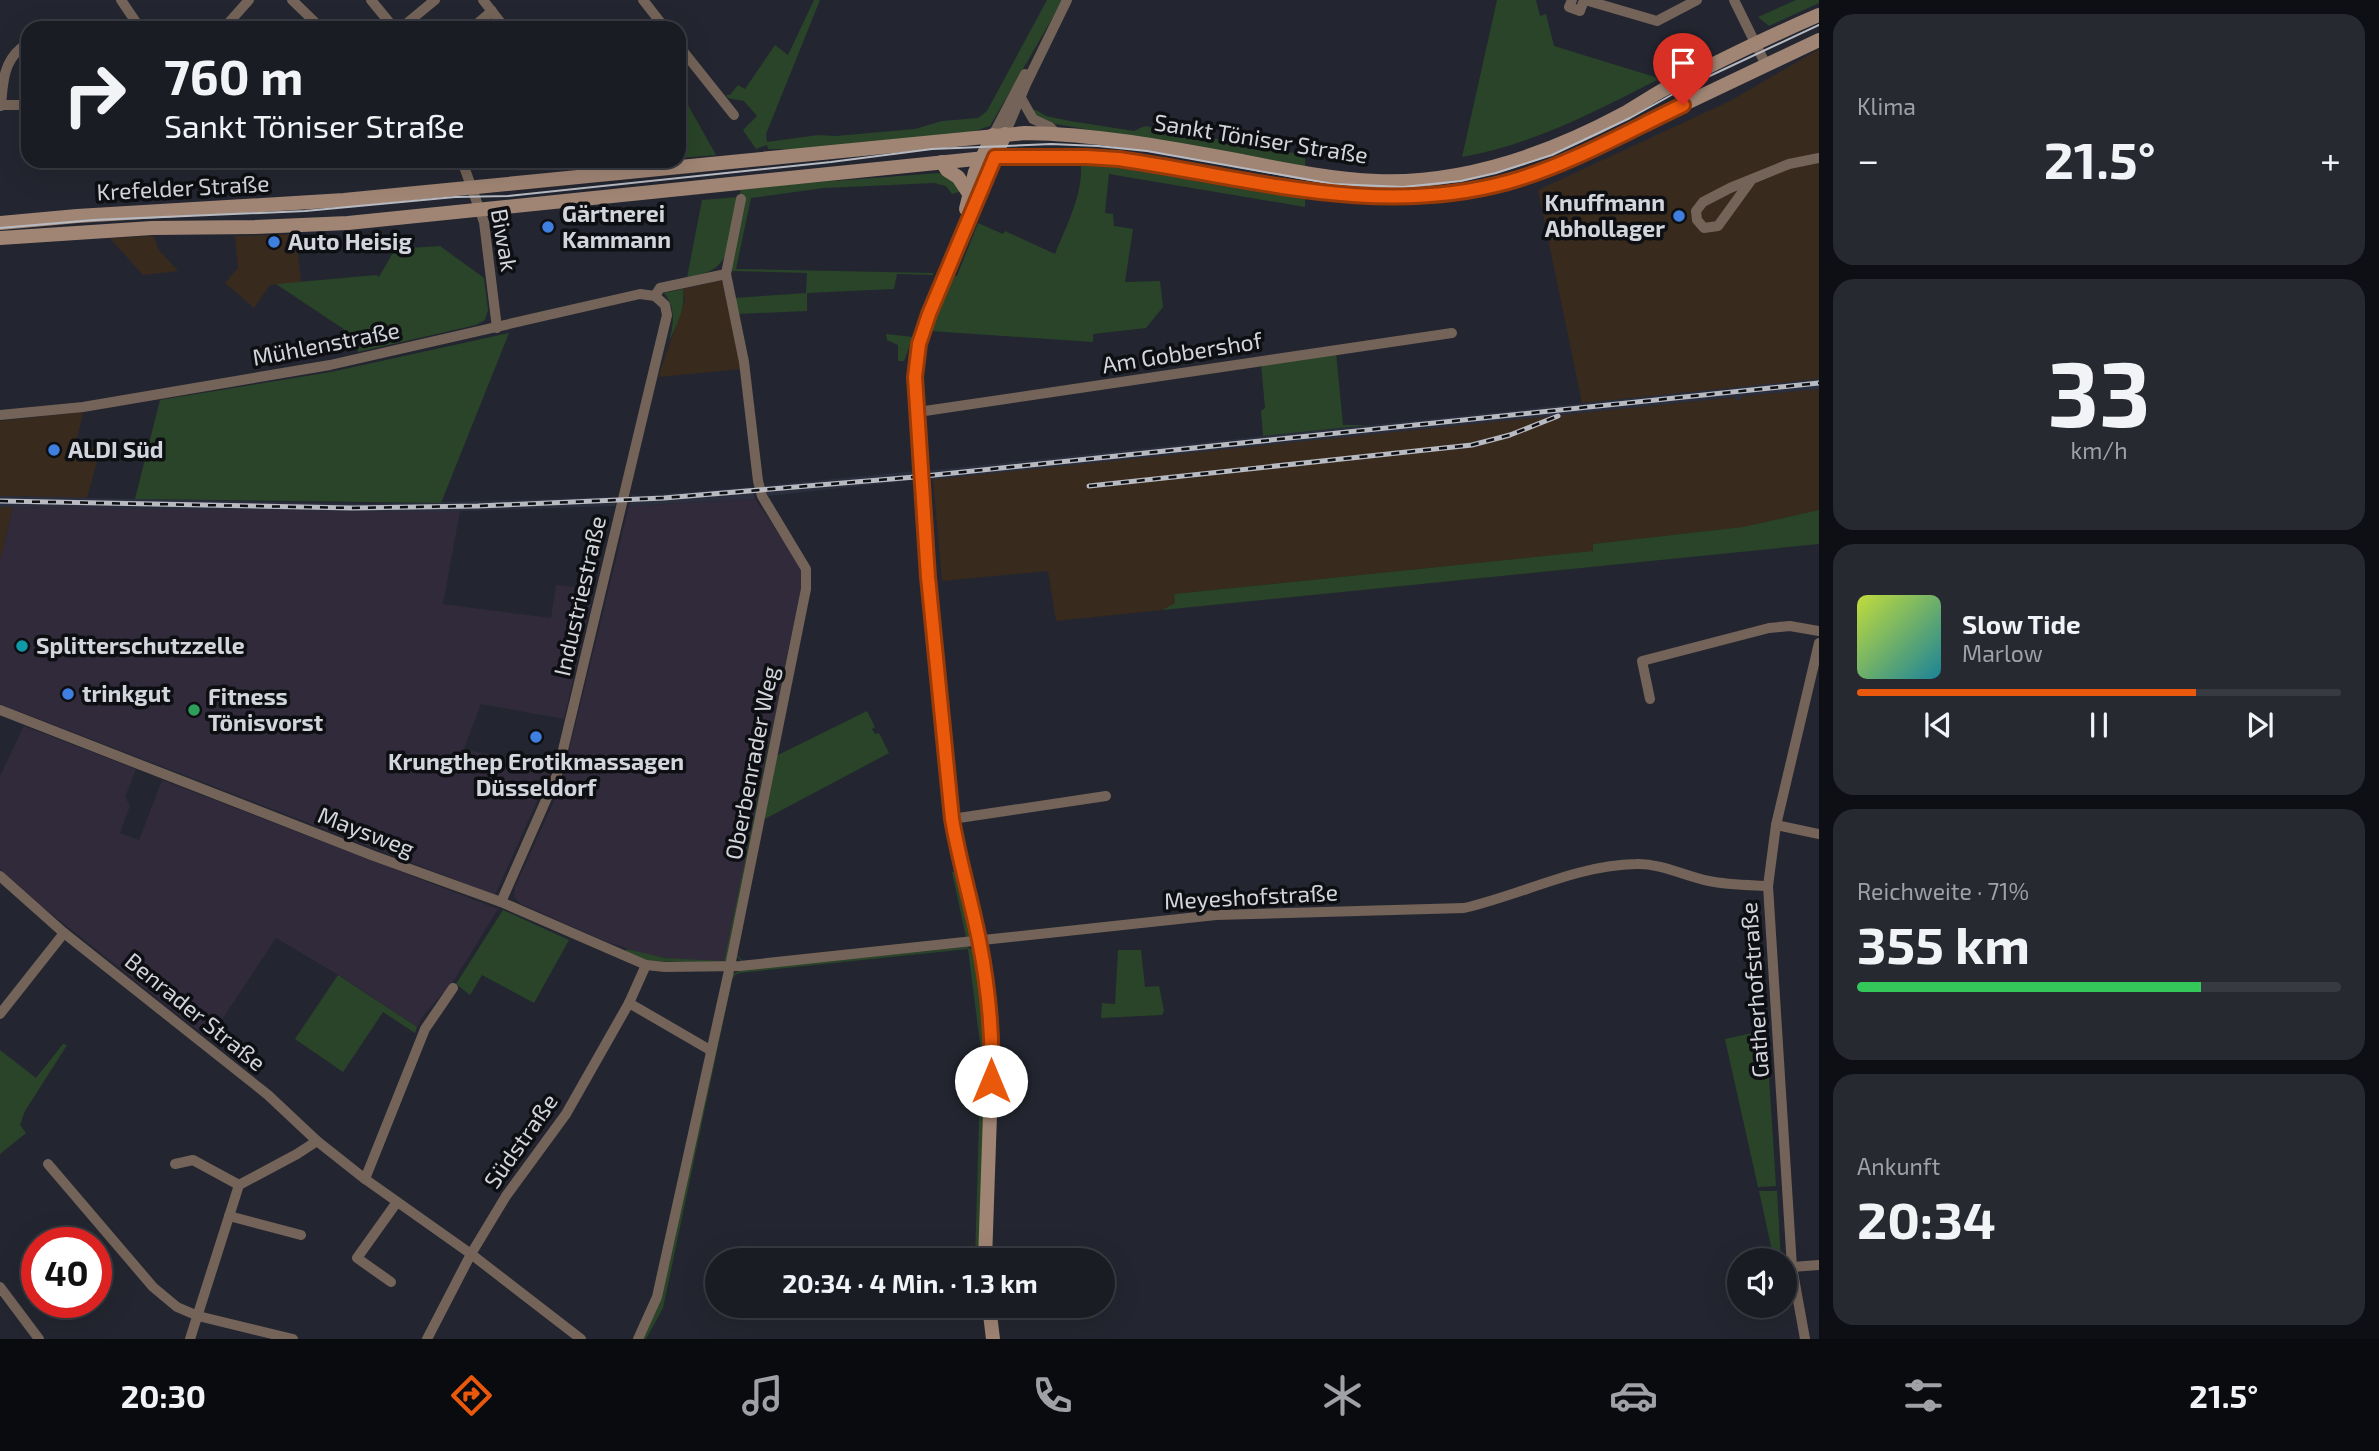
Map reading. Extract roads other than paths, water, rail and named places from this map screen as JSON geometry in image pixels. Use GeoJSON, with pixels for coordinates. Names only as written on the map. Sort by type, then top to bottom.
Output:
{"type":"FeatureCollection","features":[{"type":"Feature","properties":{"kind":"main road","name":"Sankt Töniser Straße"},"geometry":{"type":"LineString","coordinates":[[745,162],[999,134],[1057,134],[1126,141],[1341,178],[1401,180],[1446,177],[1505,164],[1550,149],[1617,117],[1657,93],[1756,43],[1819,15]]}},
{"type":"Feature","properties":{"kind":"main road","name":"Sankt Töniser Straße"},"geometry":{"type":"LineString","coordinates":[[742,183],[988,158],[1086,157],[1119,159],[1336,195],[1385,198],[1434,196],[1489,187],[1554,166],[1819,40]]}},
{"type":"Feature","properties":{"kind":"main road"},"geometry":{"type":"LineString","coordinates":[[957,246],[970,195],[999,134]]}},
{"type":"Feature","properties":{"kind":"main road"},"geometry":{"type":"LineString","coordinates":[[985,1248],[992,1056],[979,941],[952,819],[928,577],[915,377],[919,344],[988,158]]}},
{"type":"Feature","properties":{"kind":"main road","name":"Krefelder Straße"},"geometry":{"type":"LineString","coordinates":[[686,167],[745,162]]}},
{"type":"Feature","properties":{"kind":"main road"},"geometry":{"type":"LineString","coordinates":[[942,162],[947,170],[958,177],[970,195]]}},
{"type":"Feature","properties":{"kind":"main road","name":"Krefelder Straße"},"geometry":{"type":"LineString","coordinates":[[0,223],[77,216],[278,206],[680,168]]}},
{"type":"Feature","properties":{"kind":"main road","name":"Krefelder Straße"},"geometry":{"type":"LineString","coordinates":[[0,238],[152,228],[314,225],[742,183]]}},
{"type":"Feature","properties":{"kind":"main road"},"geometry":{"type":"LineString","coordinates":[[990,1318],[993,1339]]}},
{"type":"Feature","properties":{"kind":"street"},"geometry":{"type":"LineString","coordinates":[[121,0],[135,21]]}},
{"type":"Feature","properties":{"kind":"street"},"geometry":{"type":"LineString","coordinates":[[230,21],[249,0]]}},
{"type":"Feature","properties":{"kind":"street"},"geometry":{"type":"LineString","coordinates":[[292,0],[314,21]]}},
{"type":"Feature","properties":{"kind":"street"},"geometry":{"type":"LineString","coordinates":[[371,0],[388,21]]}},
{"type":"Feature","properties":{"kind":"street"},"geometry":{"type":"LineString","coordinates":[[410,21],[435,0]]}},
{"type":"Feature","properties":{"kind":"street"},"geometry":{"type":"LineString","coordinates":[[483,0],[500,21]]}},
{"type":"Feature","properties":{"kind":"street"},"geometry":{"type":"LineString","coordinates":[[643,0],[660,21]]}},
{"type":"Feature","properties":{"kind":"street"},"geometry":{"type":"LineString","coordinates":[[999,134],[1021,98],[1067,0]]}},
{"type":"Feature","properties":{"kind":"street"},"geometry":{"type":"LineString","coordinates":[[1572,0],[1569,7],[1580,11],[1584,0],[1657,21],[1697,0]]}},
{"type":"Feature","properties":{"kind":"street"},"geometry":{"type":"LineString","coordinates":[[1734,0],[1766,65]]}},
{"type":"Feature","properties":{"kind":"street"},"geometry":{"type":"LineString","coordinates":[[480,21],[492,11]]}},
{"type":"Feature","properties":{"kind":"street"},"geometry":{"type":"LineString","coordinates":[[999,134],[1040,43],[1055,22]]}},
{"type":"Feature","properties":{"kind":"street"},"geometry":{"type":"LineString","coordinates":[[21,48],[12,55],[3,76],[1,106],[21,105]]}},
{"type":"Feature","properties":{"kind":"street"},"geometry":{"type":"LineString","coordinates":[[686,55],[734,115]]}},
{"type":"Feature","properties":{"kind":"street"},"geometry":{"type":"LineString","coordinates":[[1021,98],[1033,119],[1050,127],[1057,134]]}},
{"type":"Feature","properties":{"kind":"street"},"geometry":{"type":"LineString","coordinates":[[1752,179],[1718,226],[1704,228],[1697,220],[1696,211],[1703,201],[1752,179],[1797,161],[1819,158]]}},
{"type":"Feature","properties":{"kind":"street","name":"Biwak"},"geometry":{"type":"LineString","coordinates":[[465,168],[480,210],[489,254],[498,328]]}},
{"type":"Feature","properties":{"kind":"street","name":"Oberbenrader Weg"},"geometry":{"type":"LineString","coordinates":[[638,1339],[657,1297],[806,589],[806,569],[761,492],[744,362],[726,274],[741,199]]}},
{"type":"Feature","properties":{"kind":"street","name":"Mühlenstraße"},"geometry":{"type":"LineString","coordinates":[[0,415],[83,407],[330,365],[640,294],[655,296],[660,288],[726,274]]}},
{"type":"Feature","properties":{"kind":"street","name":"Industriestraße"},"geometry":{"type":"LineString","coordinates":[[501,902],[557,775],[667,315],[665,305],[655,296]]}},
{"type":"Feature","properties":{"kind":"street","name":"Am Gobbershof"},"geometry":{"type":"LineString","coordinates":[[918,412],[1452,333]]}},
{"type":"Feature","properties":{"kind":"street"},"geometry":{"type":"LineString","coordinates":[[1650,699],[1642,661],[1769,628],[1790,626],[1819,631]]}},
{"type":"Feature","properties":{"kind":"street","name":"Gatherhofstraße"},"geometry":{"type":"LineString","coordinates":[[1791,1248],[1768,886],[1776,825],[1819,643]]}},
{"type":"Feature","properties":{"kind":"street","name":"Maysweg"},"geometry":{"type":"LineString","coordinates":[[0,710],[374,856],[501,902],[646,965],[726,966]]}},
{"type":"Feature","properties":{"kind":"street"},"geometry":{"type":"LineString","coordinates":[[952,819],[1105,796]]}},
{"type":"Feature","properties":{"kind":"street"},"geometry":{"type":"LineString","coordinates":[[1776,825],[1819,834]]}},
{"type":"Feature","properties":{"kind":"street","name":"Meyeshofstraße"},"geometry":{"type":"LineString","coordinates":[[726,966],[819,959],[1216,915],[1464,908],[1591,870],[1624,864],[1655,865],[1707,881],[1768,886]]}},
{"type":"Feature","properties":{"kind":"street","name":"Benrader Straße"},"geometry":{"type":"LineString","coordinates":[[0,876],[64,933],[268,1095],[317,1141],[581,1339]]}},
{"type":"Feature","properties":{"kind":"street"},"geometry":{"type":"LineString","coordinates":[[0,1014],[64,933]]}},
{"type":"Feature","properties":{"kind":"street","name":"Südstraße"},"geometry":{"type":"LineString","coordinates":[[427,1339],[471,1254],[506,1196],[566,1114],[629,1003],[646,965]]}},
{"type":"Feature","properties":{"kind":"street"},"geometry":{"type":"LineString","coordinates":[[365,1179],[425,1029],[453,988]]}},
{"type":"Feature","properties":{"kind":"street"},"geometry":{"type":"LineString","coordinates":[[629,1003],[708,1049]]}},
{"type":"Feature","properties":{"kind":"street"},"geometry":{"type":"LineString","coordinates":[[190,1339],[239,1185],[317,1141]]}},
{"type":"Feature","properties":{"kind":"street"},"geometry":{"type":"LineString","coordinates":[[175,1164],[193,1160],[239,1185]]}},
{"type":"Feature","properties":{"kind":"street"},"geometry":{"type":"LineString","coordinates":[[48,1164],[153,1287],[177,1307],[198,1316],[293,1339]]}},
{"type":"Feature","properties":{"kind":"street"},"geometry":{"type":"LineString","coordinates":[[390,1282],[357,1258],[397,1202]]}},
{"type":"Feature","properties":{"kind":"street"},"geometry":{"type":"LineString","coordinates":[[229,1216],[301,1235]]}},
{"type":"Feature","properties":{"kind":"street"},"geometry":{"type":"LineString","coordinates":[[1797,1267],[1819,1265]]}},
{"type":"Feature","properties":{"kind":"street"},"geometry":{"type":"LineString","coordinates":[[0,1287],[39,1339]]}},
{"type":"Feature","properties":{"kind":"street","name":"Gatherhofstraße"},"geometry":{"type":"LineString","coordinates":[[1797,1295],[1805,1339]]}},
{"type":"Feature","properties":{"kind":"tram line"},"geometry":{"type":"LineString","coordinates":[[0,228],[94,220],[305,211],[455,197],[508,196],[932,149],[1051,144],[1147,151],[1333,184],[1403,187],[1461,181],[1552,155],[1630,118],[1684,88],[1819,25]]}},
{"type":"Feature","properties":{"kind":"railway"},"geometry":{"type":"LineString","coordinates":[[0,501],[352,508],[664,498],[915,477],[1819,383]]}},
{"type":"Feature","properties":{"kind":"railway"},"geometry":{"type":"LineString","coordinates":[[1089,486],[1472,445],[1510,435],[1558,416]]}},
{"type":"Feature","properties":{"kind":"place","name":"Knuffmann Abhollager"},"geometry":{"type":"Point","coordinates":[1679,216]}},
{"type":"Feature","properties":{"kind":"place","name":"Gärtnerei Kammann"},"geometry":{"type":"Point","coordinates":[548,227]}},
{"type":"Feature","properties":{"kind":"place","name":"Auto Heisig"},"geometry":{"type":"Point","coordinates":[274,242]}},
{"type":"Feature","properties":{"kind":"place","name":"ALDI Süd"},"geometry":{"type":"Point","coordinates":[54,450]}},
{"type":"Feature","properties":{"kind":"place","name":"Splitterschutzzelle"},"geometry":{"type":"Point","coordinates":[22,646]}},
{"type":"Feature","properties":{"kind":"place","name":"trinkgut"},"geometry":{"type":"Point","coordinates":[68,694]}},
{"type":"Feature","properties":{"kind":"place","name":"Fitness Tönisvorst"},"geometry":{"type":"Point","coordinates":[194,710]}},
{"type":"Feature","properties":{"kind":"place","name":"Krungthep Erotikmassagen Düsseldorf"},"geometry":{"type":"Point","coordinates":[536,737]}}]}
